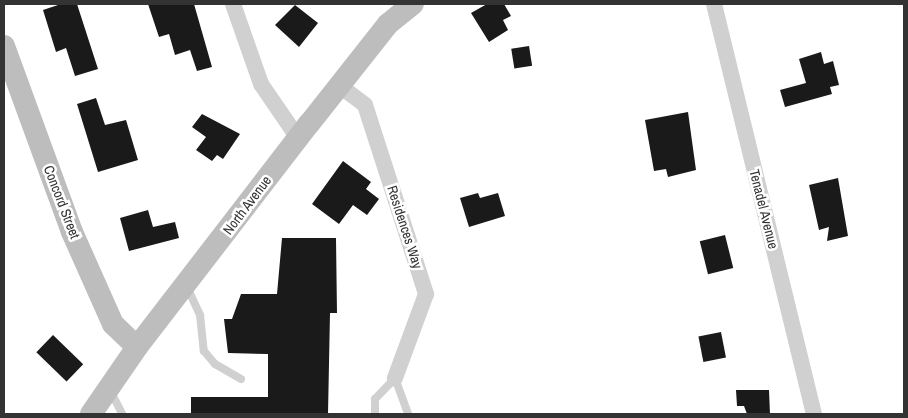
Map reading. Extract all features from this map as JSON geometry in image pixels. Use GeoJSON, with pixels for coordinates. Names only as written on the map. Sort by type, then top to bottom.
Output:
{"type":"FeatureCollection","features":[{"type":"Feature","properties":{"kind":"main road","name":"North Avenue"},"geometry":{"type":"LineString","coordinates":[[91,414],[136,348],[298,138],[388,24],[413,4]]}},
{"type":"Feature","properties":{"kind":"main road","name":"Concord Street"},"geometry":{"type":"LineString","coordinates":[[4,46],[83,257],[113,324],[136,348]]}},
{"type":"Feature","properties":{"kind":"street"},"geometry":{"type":"LineString","coordinates":[[233,4],[261,84],[298,138]]}},
{"type":"Feature","properties":{"kind":"street","name":"Tenadel Avenue"},"geometry":{"type":"LineString","coordinates":[[714,4],[814,414]]}},
{"type":"Feature","properties":{"kind":"street","name":"Residences Way"},"geometry":{"type":"LineString","coordinates":[[340,86],[365,105],[426,294],[395,378]]}},
{"type":"Feature","properties":{"kind":"lane"},"geometry":{"type":"LineString","coordinates":[[186,285],[200,315],[204,351],[215,364],[241,379]]}},
{"type":"Feature","properties":{"kind":"lane"},"geometry":{"type":"LineString","coordinates":[[375,414],[375,399],[395,378],[408,414]]}},
{"type":"Feature","properties":{"kind":"lane"},"geometry":{"type":"LineString","coordinates":[[109,388],[122,414]]}},
{"type":"Feature","properties":{"kind":"building"},"geometry":{"type":"Polygon","coordinates":[[[61,4],[77,4],[98,69],[75,76],[66,48],[56,52],[43,10],[61,4]]]}},
{"type":"Feature","properties":{"kind":"building"},"geometry":{"type":"Polygon","coordinates":[[[148,4],[194,4],[212,67],[197,71],[190,50],[175,55],[169,34],[159,37],[148,4]]]}},
{"type":"Feature","properties":{"kind":"building"},"geometry":{"type":"Polygon","coordinates":[[[487,4],[504,4],[511,16],[503,20],[508,30],[489,42],[471,13],[487,4]]]}},
{"type":"Feature","properties":{"kind":"building"},"geometry":{"type":"Polygon","coordinates":[[[295,5],[318,23],[299,47],[275,25],[295,5]]]}},
{"type":"Feature","properties":{"kind":"building"},"geometry":{"type":"Polygon","coordinates":[[[529,46],[532,66],[514,69],[511,49],[529,46]]]}},
{"type":"Feature","properties":{"kind":"building"},"geometry":{"type":"Polygon","coordinates":[[[821,52],[824,64],[833,61],[839,85],[830,87],[832,94],[785,107],[780,90],[806,83],[799,59],[821,52]]]}},
{"type":"Feature","properties":{"kind":"building"},"geometry":{"type":"Polygon","coordinates":[[[96,98],[105,125],[126,120],[138,160],[98,172],[77,104],[96,98]]]}},
{"type":"Feature","properties":{"kind":"building"},"geometry":{"type":"Polygon","coordinates":[[[688,112],[696,170],[668,177],[666,169],[654,171],[645,120],[688,112]]]}},
{"type":"Feature","properties":{"kind":"building"},"geometry":{"type":"Polygon","coordinates":[[[202,114],[240,134],[223,159],[217,155],[212,161],[196,150],[206,137],[192,127],[202,114]]]}},
{"type":"Feature","properties":{"kind":"building"},"geometry":{"type":"Polygon","coordinates":[[[343,161],[371,182],[366,189],[379,199],[367,215],[353,205],[339,224],[312,204],[343,161]]]}},
{"type":"Feature","properties":{"kind":"building"},"geometry":{"type":"Polygon","coordinates":[[[838,178],[848,236],[827,241],[829,227],[819,230],[809,185],[838,178]]]}},
{"type":"Feature","properties":{"kind":"building"},"geometry":{"type":"Polygon","coordinates":[[[478,193],[480,198],[498,193],[505,216],[469,227],[460,198],[478,193]]]}},
{"type":"Feature","properties":{"kind":"building"},"geometry":{"type":"Polygon","coordinates":[[[148,210],[153,227],[175,222],[179,238],[129,251],[120,218],[148,210]]]}},
{"type":"Feature","properties":{"kind":"building"},"geometry":{"type":"Polygon","coordinates":[[[725,235],[733,268],[708,274],[700,241],[725,235]]]}},
{"type":"Feature","properties":{"kind":"building"},"geometry":{"type":"Polygon","coordinates":[[[282,238],[336,238],[337,313],[330,313],[328,414],[191,414],[191,397],[268,397],[268,354],[228,353],[224,319],[232,319],[241,294],[277,294],[282,238]]]}},
{"type":"Feature","properties":{"kind":"building"},"geometry":{"type":"Polygon","coordinates":[[[721,332],[726,358],[703,362],[698,336],[721,332]]]}},
{"type":"Feature","properties":{"kind":"building"},"geometry":{"type":"Polygon","coordinates":[[[53,335],[83,364],[67,381],[36,352],[53,335]]]}},
{"type":"Feature","properties":{"kind":"building"},"geometry":{"type":"Polygon","coordinates":[[[736,390],[769,390],[770,414],[747,414],[744,406],[737,406],[736,390]]]}}]}
